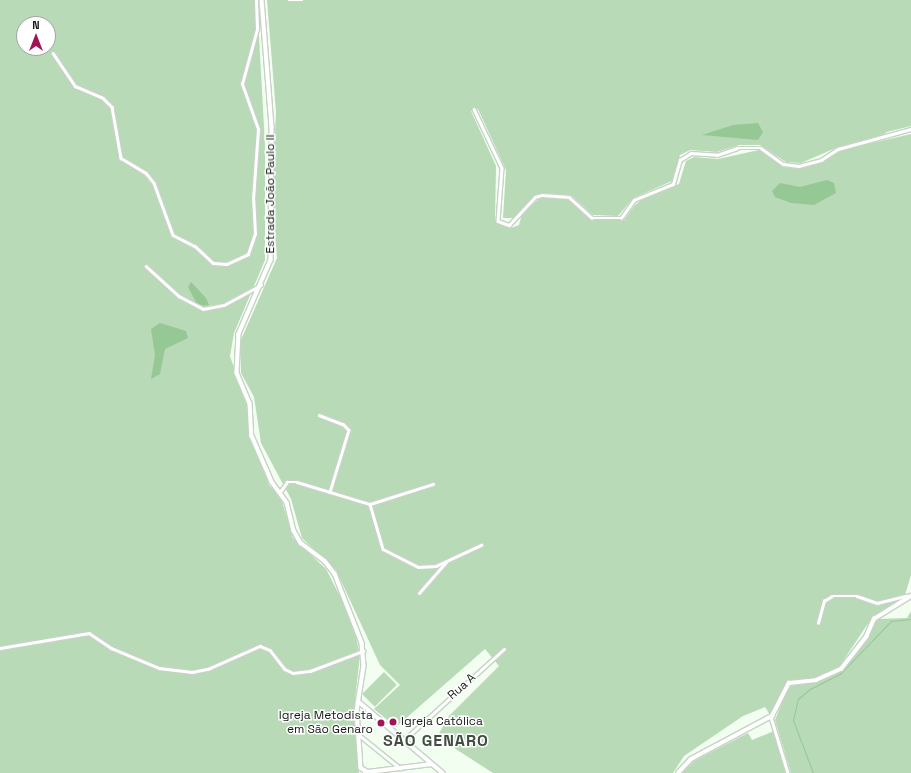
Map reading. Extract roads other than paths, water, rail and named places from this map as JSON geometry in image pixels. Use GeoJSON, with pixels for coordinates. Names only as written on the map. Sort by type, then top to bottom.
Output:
{"type":"FeatureCollection","features":[{"type":"Feature","properties":{"kind":"street"},"geometry":{"type":"LineString","coordinates":[[55,56],[74,86],[103,98],[112,107],[121,158],[146,173],[154,183],[173,235],[195,246],[213,263],[227,264],[250,252],[255,228],[253,199],[258,129],[242,84],[257,29],[256,0]]}},
{"type":"Feature","properties":{"kind":"street","name":"Estrada João Paulo II"},"geometry":{"type":"LineString","coordinates":[[262,0],[272,127],[271,260],[239,334],[236,367],[250,402],[252,436],[272,482],[288,503],[296,537],[335,574],[349,604],[364,651],[358,701],[357,733],[360,764],[364,773]]}},
{"type":"Feature","properties":{"kind":"street"},"geometry":{"type":"LineString","coordinates":[[289,0],[302,0]]}},
{"type":"Feature","properties":{"kind":"street"},"geometry":{"type":"LineString","coordinates":[[474,109],[502,168],[498,221],[509,225],[535,197],[542,195],[569,197],[592,218],[619,219],[634,200],[673,184],[680,160],[694,152],[712,155],[737,148],[762,148],[783,164],[797,166],[817,162],[838,149],[911,129]]}},
{"type":"Feature","properties":{"kind":"street"},"geometry":{"type":"LineString","coordinates":[[146,266],[179,296],[203,309],[224,305],[261,284]]}},
{"type":"Feature","properties":{"kind":"street"},"geometry":{"type":"LineString","coordinates":[[319,415],[343,424],[350,430],[330,492]]}},
{"type":"Feature","properties":{"kind":"street"},"geometry":{"type":"LineString","coordinates":[[280,492],[293,481],[370,504],[433,484]]}},
{"type":"Feature","properties":{"kind":"street"},"geometry":{"type":"LineString","coordinates":[[370,504],[380,543],[387,553],[423,568],[446,562],[481,545]]}},
{"type":"Feature","properties":{"kind":"street"},"geometry":{"type":"LineString","coordinates":[[419,593],[446,562]]}},
{"type":"Feature","properties":{"kind":"street"},"geometry":{"type":"LineString","coordinates":[[818,624],[824,601],[832,596],[857,596],[877,603],[911,596]]}},
{"type":"Feature","properties":{"kind":"street"},"geometry":{"type":"LineString","coordinates":[[678,773],[691,759],[771,717],[779,708],[787,684],[816,680],[841,669],[866,637],[874,619],[906,596]]}},
{"type":"Feature","properties":{"kind":"street"},"geometry":{"type":"LineString","coordinates":[[0,648],[89,633],[144,663],[184,672],[208,669],[260,646],[270,650],[285,669],[293,672],[310,671],[364,651]]}},
{"type":"Feature","properties":{"kind":"street","name":"Rua A"},"geometry":{"type":"LineString","coordinates":[[404,740],[504,649]]}},
{"type":"Feature","properties":{"kind":"street"},"geometry":{"type":"LineString","coordinates":[[358,701],[443,773]]}},
{"type":"Feature","properties":{"kind":"street"},"geometry":{"type":"LineString","coordinates":[[771,717],[788,773]]}},
{"type":"Feature","properties":{"kind":"street"},"geometry":{"type":"LineString","coordinates":[[357,733],[401,769]]}},
{"type":"Feature","properties":{"kind":"street"},"geometry":{"type":"LineString","coordinates":[[364,773],[432,764]]}},
{"type":"Feature","properties":{"kind":"waterway"},"geometry":{"type":"LineString","coordinates":[[813,773],[793,720],[798,699],[810,689],[840,674],[891,621],[911,619]]}},
{"type":"Feature","properties":{"kind":"place","name":"Igreja Católica"},"geometry":{"type":"Point","coordinates":[393,722]}},
{"type":"Feature","properties":{"kind":"place","name":"Igreja Metodista em São Genaro"},"geometry":{"type":"Point","coordinates":[381,723]}},
{"type":"Feature","properties":{"kind":"district","name":"SÃO GENARO"},"geometry":{"type":"Point","coordinates":[436,741]}}]}
